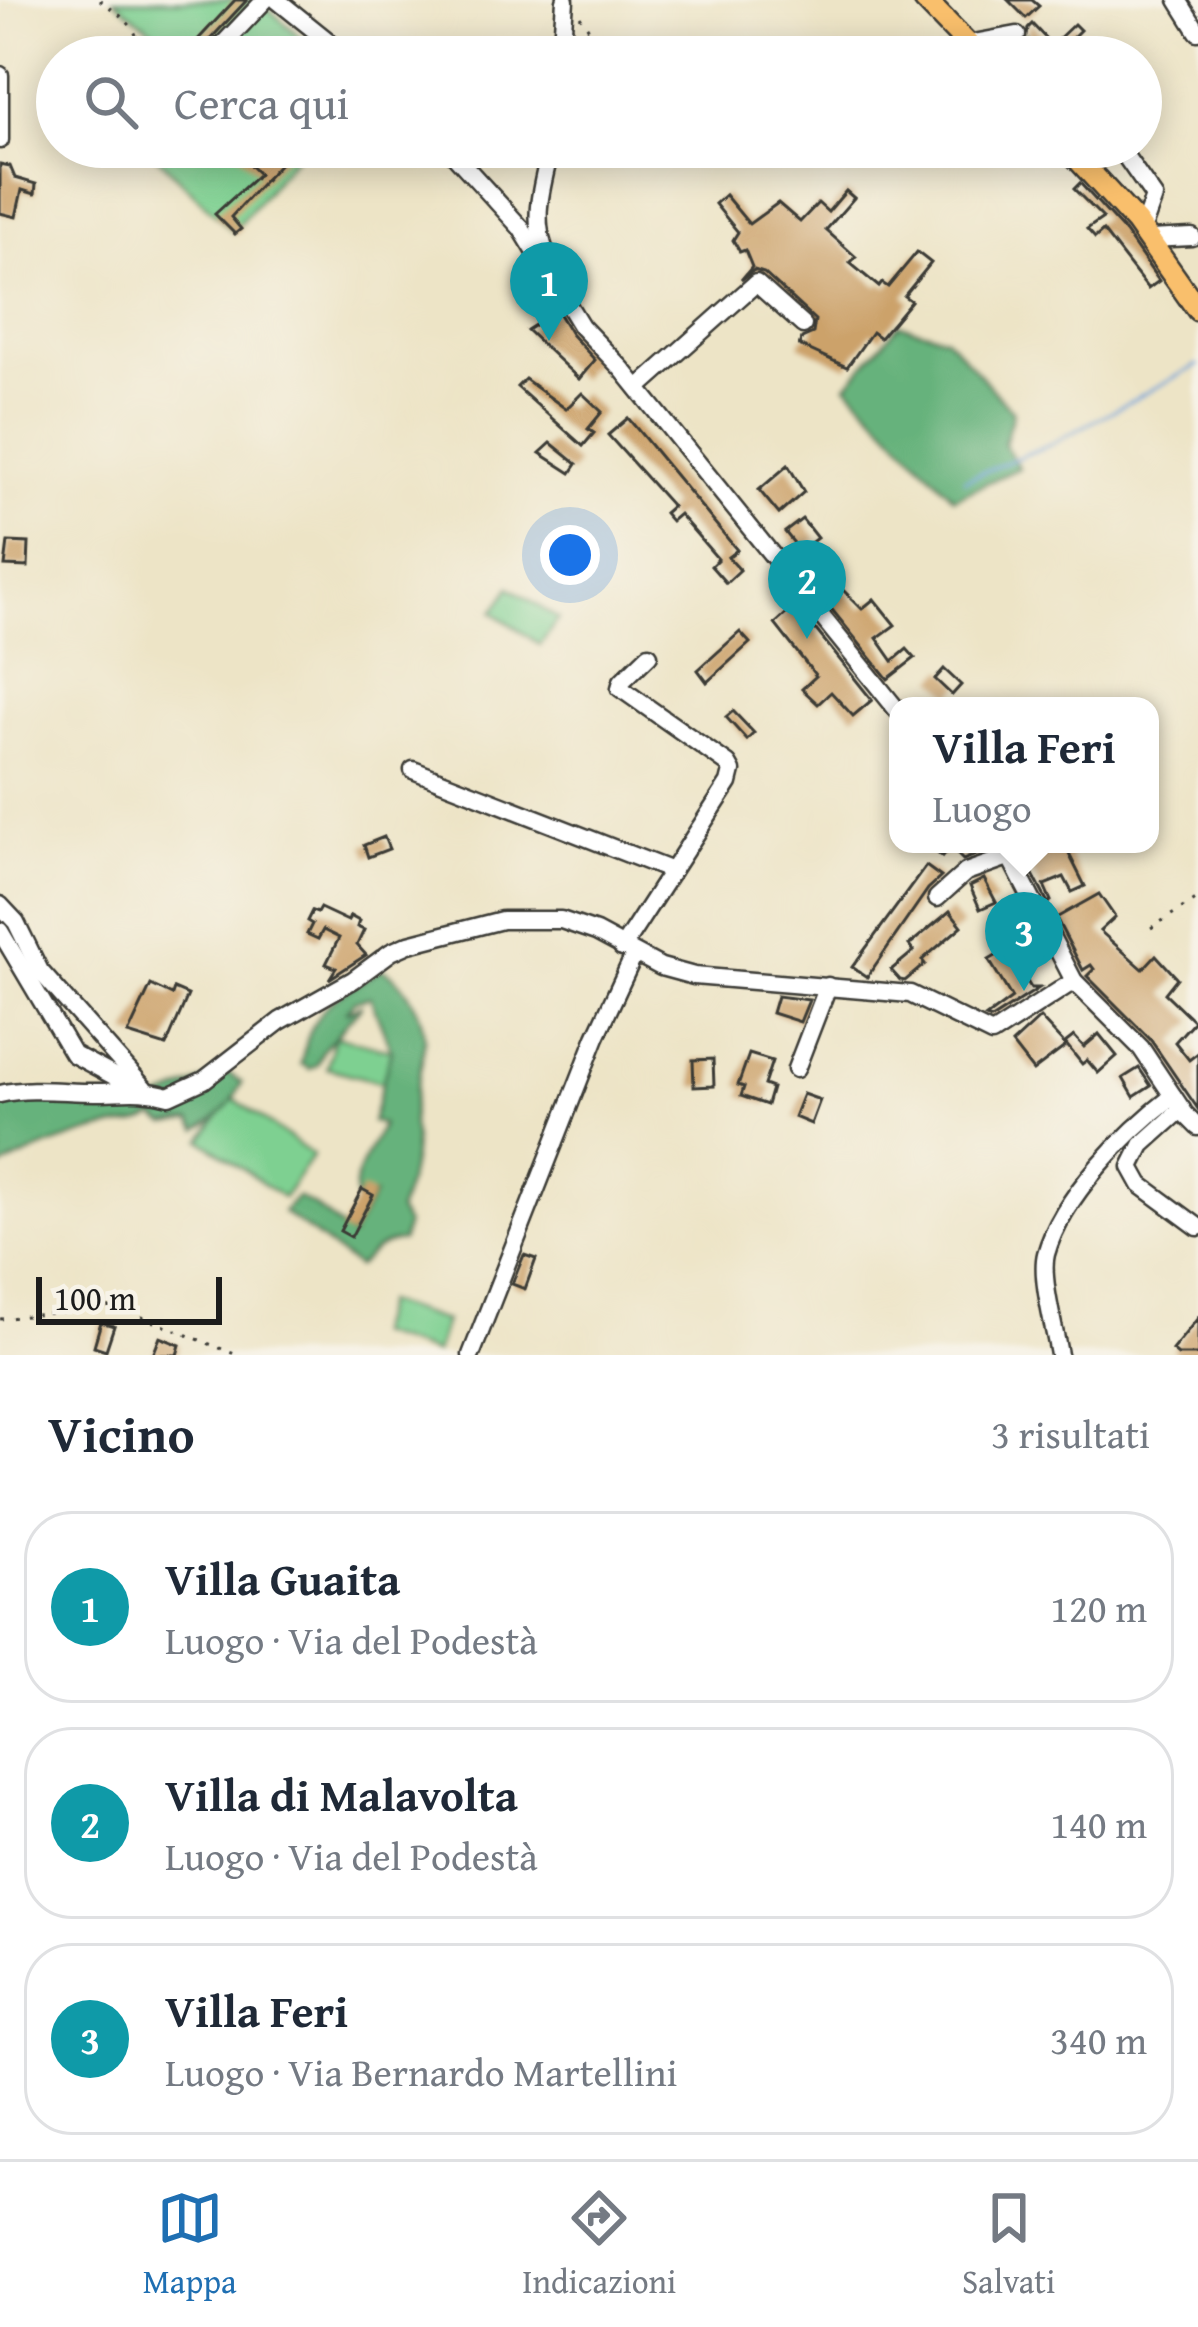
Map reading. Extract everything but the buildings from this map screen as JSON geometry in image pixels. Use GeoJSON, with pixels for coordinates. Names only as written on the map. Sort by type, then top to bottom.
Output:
{"type":"FeatureCollection","features":[{"type":"Feature","properties":{"kind":"main road"},"geometry":{"type":"LineString","coordinates":[[925,0],[948,11]]}},
{"type":"Feature","properties":{"kind":"main road"},"geometry":{"type":"LineString","coordinates":[[1086,168],[1146,235],[1198,308]]}},
{"type":"Feature","properties":{"kind":"street"},"geometry":{"type":"LineString","coordinates":[[232,36],[265,0]]}},
{"type":"Feature","properties":{"kind":"street"},"geometry":{"type":"LineString","coordinates":[[277,0],[322,36]]}},
{"type":"Feature","properties":{"kind":"street"},"geometry":{"type":"LineString","coordinates":[[1178,0],[1198,32]]}},
{"type":"Feature","properties":{"kind":"street"},"geometry":{"type":"LineString","coordinates":[[564,36],[568,1]]}},
{"type":"Feature","properties":{"kind":"street"},"geometry":{"type":"LineString","coordinates":[[0,75],[0,140]]}},
{"type":"Feature","properties":{"kind":"street"},"geometry":{"type":"LineString","coordinates":[[466,168],[520,228],[581,326],[638,388],[889,700]]}},
{"type":"Feature","properties":{"kind":"street"},"geometry":{"type":"LineString","coordinates":[[547,168],[537,213],[540,242],[558,277],[562,297]]}},
{"type":"Feature","properties":{"kind":"street"},"geometry":{"type":"LineString","coordinates":[[1134,168],[1154,197],[1146,235],[1192,237]]}},
{"type":"Feature","properties":{"kind":"street"},"geometry":{"type":"LineString","coordinates":[[638,388],[756,283],[803,325]]}},
{"type":"Feature","properties":{"kind":"street"},"geometry":{"type":"LineString","coordinates":[[471,1355],[628,951],[732,771],[620,688],[649,655]]}},
{"type":"Feature","properties":{"kind":"street"},"geometry":{"type":"LineString","coordinates":[[413,770],[672,871]]}},
{"type":"Feature","properties":{"kind":"street"},"geometry":{"type":"LineString","coordinates":[[937,898],[965,872],[1001,853]]}},
{"type":"Feature","properties":{"kind":"street"},"geometry":{"type":"LineString","coordinates":[[1009,853],[1074,980],[1120,1024],[1198,1126]]}},
{"type":"Feature","properties":{"kind":"street"},"geometry":{"type":"LineString","coordinates":[[0,905],[16,922],[40,970],[141,1089]]}},
{"type":"Feature","properties":{"kind":"street"},"geometry":{"type":"LineString","coordinates":[[0,932],[73,1054],[141,1089],[169,1096],[204,1080],[280,1021],[409,944],[502,920],[561,920],[694,976],[910,994],[992,1034],[1074,980]]}},
{"type":"Feature","properties":{"kind":"street"},"geometry":{"type":"LineString","coordinates":[[796,1069],[828,986]]}},
{"type":"Feature","properties":{"kind":"street"},"geometry":{"type":"LineString","coordinates":[[0,1094],[22,1089],[141,1089]]}},
{"type":"Feature","properties":{"kind":"street"},"geometry":{"type":"LineString","coordinates":[[1178,1102],[1142,1144],[1131,1167],[1141,1185],[1198,1227]]}},
{"type":"Feature","properties":{"kind":"street"},"geometry":{"type":"LineString","coordinates":[[1059,1355],[1045,1258],[1062,1218],[1093,1174],[1136,1128],[1178,1102]]}},
{"type":"Feature","properties":{"kind":"path"},"geometry":{"type":"LineString","coordinates":[[100,0],[134,28],[136,36]]}},
{"type":"Feature","properties":{"kind":"path"},"geometry":{"type":"LineString","coordinates":[[568,1],[593,36]]}},
{"type":"Feature","properties":{"kind":"path"},"geometry":{"type":"LineString","coordinates":[[1150,928],[1198,898]]}},
{"type":"Feature","properties":{"kind":"path"},"geometry":{"type":"LineString","coordinates":[[0,1319],[115,1306],[237,1355]]}},
{"type":"Feature","properties":{"kind":"green space"},"geometry":{"type":"Polygon","coordinates":[[[114,0],[258,0],[300,36],[159,36],[114,0]]]}},
{"type":"Feature","properties":{"kind":"green space"},"geometry":{"type":"Polygon","coordinates":[[[168,168],[286,168],[233,232],[168,168]]]}},
{"type":"Feature","properties":{"kind":"green space"},"geometry":{"type":"Polygon","coordinates":[[[899,324],[946,337],[1013,412],[1004,444],[1019,468],[954,498],[847,385],[899,324]]]}},
{"type":"Feature","properties":{"kind":"green space"},"geometry":{"type":"Polygon","coordinates":[[[510,587],[558,619],[540,645],[493,612],[510,587]]]}},
{"type":"Feature","properties":{"kind":"green space"},"geometry":{"type":"Polygon","coordinates":[[[381,969],[396,978],[413,1001],[424,1046],[413,1104],[411,1166],[398,1211],[406,1225],[402,1241],[382,1246],[357,1267],[283,1212],[297,1197],[351,1237],[373,1196],[357,1201],[355,1183],[382,1124],[372,1122],[391,1050],[370,997],[354,1001],[345,1012],[362,1005],[323,1050],[317,1065],[310,1069],[301,1064],[318,1015],[337,996],[381,969]]]}},
{"type":"Feature","properties":{"kind":"green space"},"geometry":{"type":"Polygon","coordinates":[[[335,1036],[391,1050],[383,1083],[327,1068],[335,1036]]]}},
{"type":"Feature","properties":{"kind":"green space"},"geometry":{"type":"Polygon","coordinates":[[[225,1071],[242,1082],[239,1089],[225,1110],[198,1130],[191,1121],[166,1125],[154,1117],[60,1142],[0,1169],[0,1100],[15,1095],[159,1100],[225,1071]]]}},
{"type":"Feature","properties":{"kind":"green space"},"geometry":{"type":"Polygon","coordinates":[[[232,1097],[313,1155],[283,1198],[202,1140],[232,1097]]]}},
{"type":"Feature","properties":{"kind":"green space"},"geometry":{"type":"Polygon","coordinates":[[[384,1302],[445,1321],[435,1353],[374,1334],[384,1302]]]}},
{"type":"Feature","properties":{"kind":"waterway"},"geometry":{"type":"LineString","coordinates":[[964,480],[1053,443],[1198,365]]}},
{"type":"Feature","properties":{"kind":"place","name":"Villa Guaita"},"geometry":{"type":"Point","coordinates":[549,341]}},
{"type":"Feature","properties":{"kind":"place","name":"Villa di Malavolta"},"geometry":{"type":"Point","coordinates":[807,639]}},
{"type":"Feature","properties":{"kind":"place","name":"Villa Feri"},"geometry":{"type":"Point","coordinates":[1024,991]}}]}
